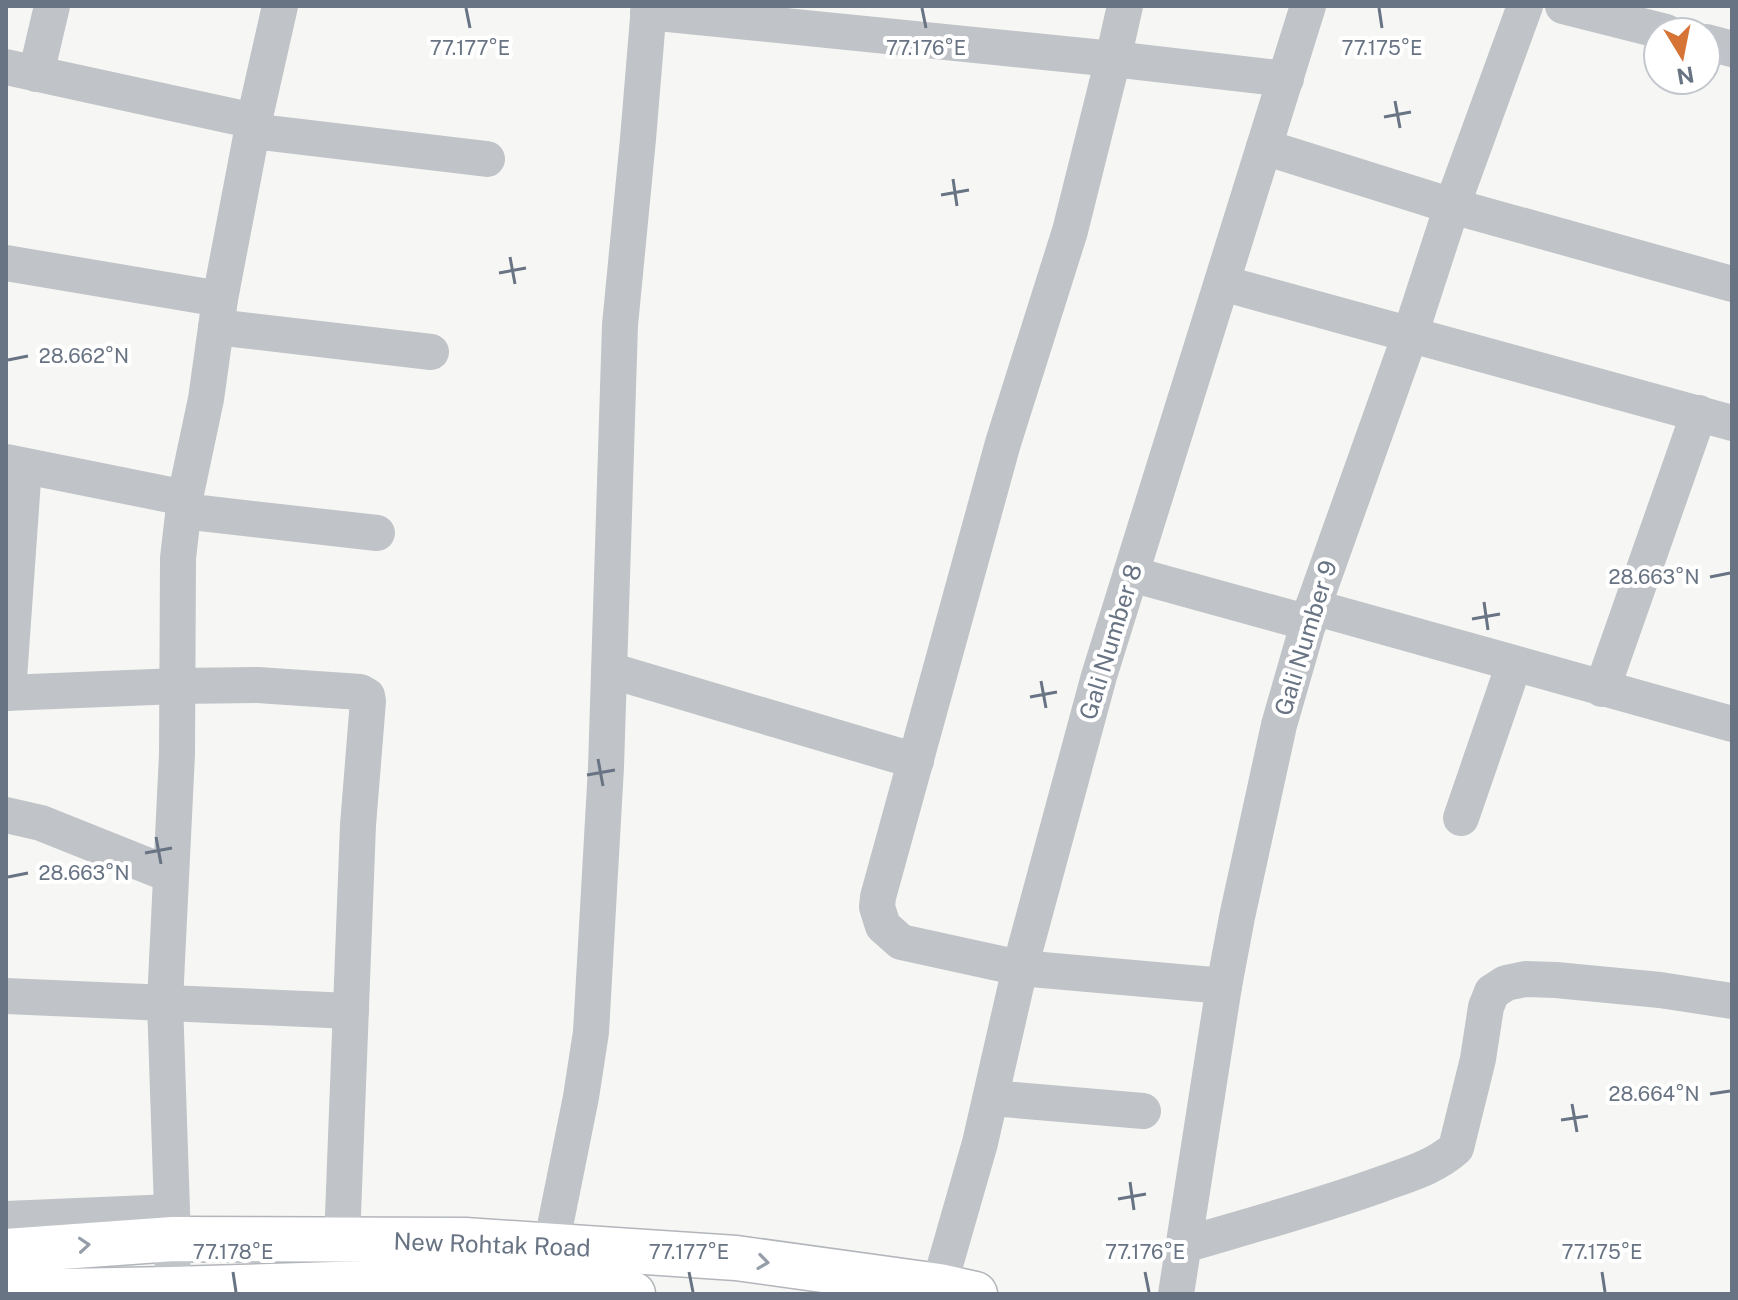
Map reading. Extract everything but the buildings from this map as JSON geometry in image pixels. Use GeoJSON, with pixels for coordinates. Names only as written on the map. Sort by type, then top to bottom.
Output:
{"type":"FeatureCollection","features":[{"type":"Feature","properties":{"kind":"main road","name":"New Rohtak Road"},"geometry":{"type":"LineString","coordinates":[[6,1251],[172,1225],[342,1241],[465,1240],[736,1258],[957,1290]]}},
{"type":"Feature","properties":{"kind":"main road","name":"New Rohtak Road"},"geometry":{"type":"LineString","coordinates":[[6,1292],[417,1287],[464,1280],[633,1294]]}},
{"type":"Feature","properties":{"kind":"street"},"geometry":{"type":"LineString","coordinates":[[52,6],[21,70],[253,126],[487,159]]}},
{"type":"Feature","properties":{"kind":"street"},"geometry":{"type":"LineString","coordinates":[[148,1291],[172,1225],[165,1002],[177,754],[178,558],[184,505],[206,399],[218,313],[253,126],[280,6]]}},
{"type":"Feature","properties":{"kind":"street"},"geometry":{"type":"LineString","coordinates":[[1125,6],[1070,231],[1003,443],[877,907],[883,926],[901,942],[1020,968],[1224,986]]}},
{"type":"Feature","properties":{"kind":"street","name":"Gali Number 8"},"geometry":{"type":"LineString","coordinates":[[957,1290],[980,1143],[1020,968],[1099,676],[1308,6]]}},
{"type":"Feature","properties":{"kind":"street","name":"Gali Number 9"},"geometry":{"type":"LineString","coordinates":[[1176,1294],[1224,986],[1279,725],[1311,615],[1452,206],[1525,6]]}},
{"type":"Feature","properties":{"kind":"street"},"geometry":{"type":"LineString","coordinates":[[1563,6],[1642,26]]}},
{"type":"Feature","properties":{"kind":"street"},"geometry":{"type":"LineString","coordinates":[[551,1246],[591,1032],[606,767],[620,325],[648,9],[1286,79]]}},
{"type":"Feature","properties":{"kind":"street"},"geometry":{"type":"LineString","coordinates":[[1264,147],[1452,206],[1732,284]]}},
{"type":"Feature","properties":{"kind":"street"},"geometry":{"type":"LineString","coordinates":[[6,263],[218,313],[431,352]]}},
{"type":"Feature","properties":{"kind":"street"},"geometry":{"type":"LineString","coordinates":[[1222,283],[1716,418],[1602,689]]}},
{"type":"Feature","properties":{"kind":"street"},"geometry":{"type":"LineString","coordinates":[[342,1241],[358,825],[367,696],[360,692],[258,685],[7,693],[15,464],[184,505],[377,533]]}},
{"type":"Feature","properties":{"kind":"street"},"geometry":{"type":"LineString","coordinates":[[1131,574],[1514,664],[1732,724]]}},
{"type":"Feature","properties":{"kind":"street"},"geometry":{"type":"LineString","coordinates":[[1461,818],[1514,664]]}},
{"type":"Feature","properties":{"kind":"street"},"geometry":{"type":"LineString","coordinates":[[609,670],[916,761]]}},
{"type":"Feature","properties":{"kind":"street"},"geometry":{"type":"LineString","coordinates":[[6,815],[41,823],[171,875]]}},
{"type":"Feature","properties":{"kind":"street"},"geometry":{"type":"LineString","coordinates":[[1184,1245],[1338,1199],[1445,1158],[1456,1148],[1478,1059],[1486,1007],[1492,992],[1506,983],[1525,979],[1556,980],[1732,1001]]}},
{"type":"Feature","properties":{"kind":"street"},"geometry":{"type":"LineString","coordinates":[[6,996],[351,1011]]}},
{"type":"Feature","properties":{"kind":"street"},"geometry":{"type":"LineString","coordinates":[[991,1098],[1143,1111]]}},
{"type":"Feature","properties":{"kind":"street"},"geometry":{"type":"LineString","coordinates":[[6,1219],[172,1225]]}}]}
